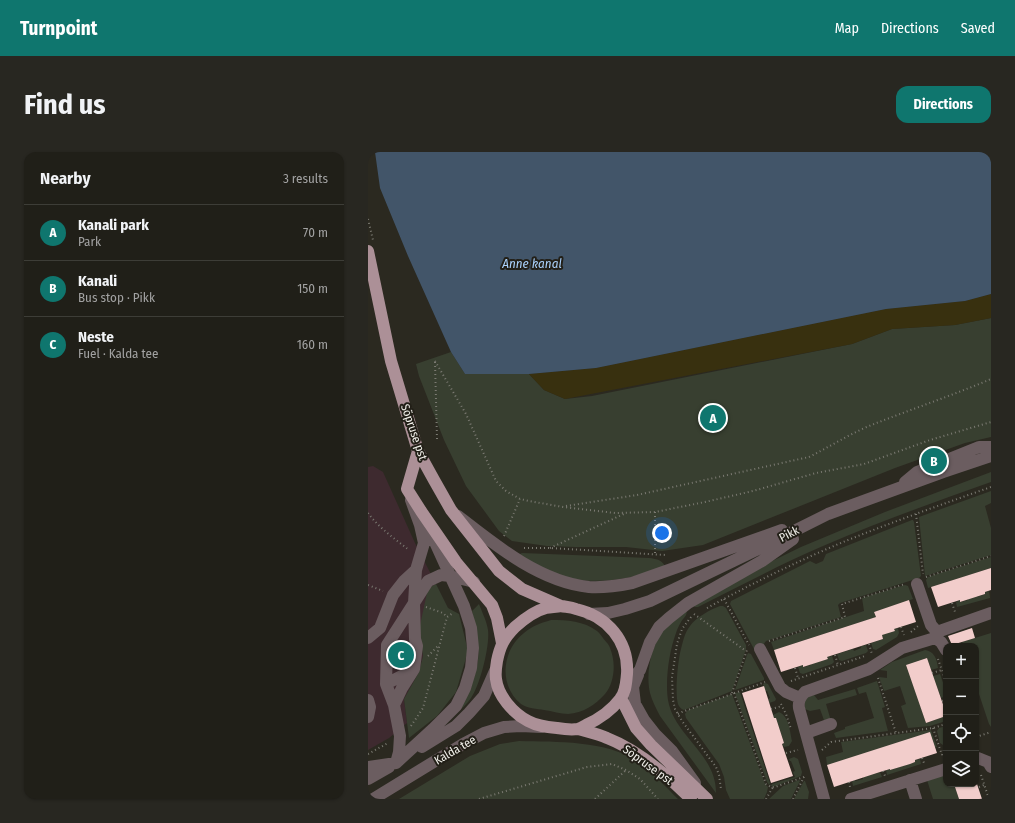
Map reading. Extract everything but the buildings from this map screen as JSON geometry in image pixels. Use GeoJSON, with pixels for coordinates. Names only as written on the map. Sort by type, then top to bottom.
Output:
{"type":"FeatureCollection","features":[{"type":"Feature","properties":{"kind":"main road","name":"Sõpruse pst"},"geometry":{"type":"LineString","coordinates":[[368,252],[391,361],[418,451],[451,510],[499,571],[522,589],[561,606]]}},
{"type":"Feature","properties":{"kind":"main road"},"geometry":{"type":"LineString","coordinates":[[418,451],[407,489],[456,562],[492,604],[501,633],[502,643],[495,671],[496,680],[502,696],[510,707],[528,721],[544,727],[578,729],[595,720],[609,710],[621,698],[626,686],[627,668],[620,639],[599,618],[576,609],[561,606],[546,608],[532,614],[510,632],[502,643]]}},
{"type":"Feature","properties":{"kind":"main road","name":"Sõpruse pst"},"geometry":{"type":"LineString","coordinates":[[621,698],[636,728],[651,745],[706,798]]}},
{"type":"Feature","properties":{"kind":"main road","name":"Sõpruse pst"},"geometry":{"type":"LineString","coordinates":[[578,729],[608,738],[635,752],[659,769],[691,799]]}},
{"type":"Feature","properties":{"kind":"street"},"geometry":{"type":"LineString","coordinates":[[898,488],[917,472],[979,447],[991,447]]}},
{"type":"Feature","properties":{"kind":"street","name":"Pikk"},"geometry":{"type":"LineString","coordinates":[[589,614],[608,613],[625,609],[650,600],[828,514],[991,456]]}},
{"type":"Feature","properties":{"kind":"street"},"geometry":{"type":"LineString","coordinates":[[394,705],[402,688],[414,669],[416,646],[414,603],[416,570],[424,543],[420,525],[407,489]]}},
{"type":"Feature","properties":{"kind":"street"},"geometry":{"type":"LineString","coordinates":[[451,510],[511,557],[567,583],[589,587],[611,587],[632,583],[828,514]]}},
{"type":"Feature","properties":{"kind":"street"},"geometry":{"type":"LineString","coordinates":[[368,768],[396,763],[433,729],[456,706],[472,668],[473,648],[471,628],[464,606],[421,511]]}},
{"type":"Feature","properties":{"kind":"street"},"geometry":{"type":"LineString","coordinates":[[706,798],[672,751],[655,734],[644,720],[635,704],[634,687],[650,642],[659,627],[688,603],[762,560],[828,514]]}},
{"type":"Feature","properties":{"kind":"street"},"geometry":{"type":"LineString","coordinates":[[368,638],[380,628],[393,595],[404,581],[416,570]]}},
{"type":"Feature","properties":{"kind":"street"},"geometry":{"type":"LineString","coordinates":[[396,763],[400,746],[400,736],[394,705],[386,684],[387,645],[428,582],[441,575],[474,582]]}},
{"type":"Feature","properties":{"kind":"street"},"geometry":{"type":"LineString","coordinates":[[913,584],[931,625],[941,642],[942,653]]}},
{"type":"Feature","properties":{"kind":"street"},"geometry":{"type":"LineString","coordinates":[[824,799],[798,704],[800,698],[805,692],[869,669],[902,648],[991,613]]}},
{"type":"Feature","properties":{"kind":"street"},"geometry":{"type":"LineString","coordinates":[[759,645],[780,688],[800,698]]}},
{"type":"Feature","properties":{"kind":"street"},"geometry":{"type":"LineString","coordinates":[[386,684],[414,669]]}},
{"type":"Feature","properties":{"kind":"street"},"geometry":{"type":"LineString","coordinates":[[626,686],[640,670]]}},
{"type":"Feature","properties":{"kind":"street","name":"Kalda tee"},"geometry":{"type":"LineString","coordinates":[[368,779],[456,726],[470,713],[484,696],[495,671]]}},
{"type":"Feature","properties":{"kind":"street"},"geometry":{"type":"LineString","coordinates":[[368,700],[370,708],[368,717]]}},
{"type":"Feature","properties":{"kind":"street"},"geometry":{"type":"LineString","coordinates":[[806,733],[832,724]]}},
{"type":"Feature","properties":{"kind":"street","name":"Kalda tee"},"geometry":{"type":"LineString","coordinates":[[373,799],[463,744],[484,733],[504,727],[544,727]]}},
{"type":"Feature","properties":{"kind":"street"},"geometry":{"type":"LineString","coordinates":[[979,757],[988,762],[985,769]]}},
{"type":"Feature","properties":{"kind":"street"},"geometry":{"type":"LineString","coordinates":[[851,799],[910,780],[943,765]]}},
{"type":"Feature","properties":{"kind":"street"},"geometry":{"type":"LineString","coordinates":[[910,780],[916,799]]}},
{"type":"Feature","properties":{"kind":"path"},"geometry":{"type":"LineString","coordinates":[[437,440],[435,361],[466,414],[496,481],[506,491],[520,499],[529,501],[563,507],[628,513],[655,512],[705,502],[753,491],[816,473],[864,464],[930,440],[991,422]]}},
{"type":"Feature","properties":{"kind":"path"},"geometry":{"type":"LineString","coordinates":[[563,507],[637,495],[809,457],[830,447],[851,434],[991,379]]}},
{"type":"Feature","properties":{"kind":"path"},"geometry":{"type":"LineString","coordinates":[[706,608],[809,557],[869,532],[991,487]]}},
{"type":"Feature","properties":{"kind":"path"},"geometry":{"type":"LineString","coordinates":[[502,540],[520,499]]}},
{"type":"Feature","properties":{"kind":"path"},"geometry":{"type":"LineString","coordinates":[[655,512],[655,554]]}},
{"type":"Feature","properties":{"kind":"path"},"geometry":{"type":"LineString","coordinates":[[550,548],[628,513]]}},
{"type":"Feature","properties":{"kind":"path"},"geometry":{"type":"LineString","coordinates":[[916,514],[923,578],[991,556]]}},
{"type":"Feature","properties":{"kind":"path"},"geometry":{"type":"LineString","coordinates":[[793,799],[805,776],[777,787],[766,784],[733,693],[746,651],[759,645],[845,617],[842,604],[913,584]]}},
{"type":"Feature","properties":{"kind":"path"},"geometry":{"type":"LineString","coordinates":[[949,614],[955,612],[952,603]]}},
{"type":"Feature","properties":{"kind":"path"},"geometry":{"type":"LineString","coordinates":[[700,611],[688,620],[678,639],[672,677],[672,690],[674,704],[678,714],[714,764],[719,776],[721,790]]}},
{"type":"Feature","properties":{"kind":"path"},"geometry":{"type":"LineString","coordinates":[[694,614],[746,651]]}},
{"type":"Feature","properties":{"kind":"path"},"geometry":{"type":"LineString","coordinates":[[901,627],[904,636],[916,628],[920,623]]}},
{"type":"Feature","properties":{"kind":"path"},"geometry":{"type":"LineString","coordinates":[[869,644],[872,654],[877,652]]}},
{"type":"Feature","properties":{"kind":"path"},"geometry":{"type":"LineString","coordinates":[[942,653],[942,670],[945,679]]}},
{"type":"Feature","properties":{"kind":"path"},"geometry":{"type":"LineString","coordinates":[[835,655],[838,665]]}},
{"type":"Feature","properties":{"kind":"path"},"geometry":{"type":"LineString","coordinates":[[678,714],[781,676],[782,680],[790,681],[865,656]]}},
{"type":"Feature","properties":{"kind":"path"},"geometry":{"type":"LineString","coordinates":[[795,668],[798,678]]}},
{"type":"Feature","properties":{"kind":"path"},"geometry":{"type":"LineString","coordinates":[[932,673],[942,670]]}},
{"type":"Feature","properties":{"kind":"path"},"geometry":{"type":"LineString","coordinates":[[877,674],[896,733]]}},
{"type":"Feature","properties":{"kind":"path"},"geometry":{"type":"LineString","coordinates":[[771,709],[782,706]]}},
{"type":"Feature","properties":{"kind":"path"},"geometry":{"type":"LineString","coordinates":[[812,756],[821,751],[831,742],[933,728],[943,725]]}},
{"type":"Feature","properties":{"kind":"path"},"geometry":{"type":"LineString","coordinates":[[933,728],[942,755],[943,765]]}},
{"type":"Feature","properties":{"kind":"path"},"geometry":{"type":"LineString","coordinates":[[979,735],[991,732]]}},
{"type":"Feature","properties":{"kind":"path"},"geometry":{"type":"LineString","coordinates":[[786,753],[798,750]]}},
{"type":"Feature","properties":{"kind":"path"},"geometry":{"type":"LineString","coordinates":[[942,755],[944,751]]}},
{"type":"Feature","properties":{"kind":"path"},"geometry":{"type":"LineString","coordinates":[[922,758],[925,766]]}},
{"type":"Feature","properties":{"kind":"path"},"geometry":{"type":"LineString","coordinates":[[479,799],[587,767],[612,764],[626,770],[640,779],[658,799]]}},
{"type":"Feature","properties":{"kind":"path"},"geometry":{"type":"LineString","coordinates":[[985,769],[984,785],[989,799]]}},
{"type":"Feature","properties":{"kind":"path"},"geometry":{"type":"LineString","coordinates":[[595,799],[626,770]]}},
{"type":"Feature","properties":{"kind":"path"},"geometry":{"type":"LineString","coordinates":[[979,787],[984,785]]}},
{"type":"Feature","properties":{"kind":"path"},"geometry":{"type":"LineString","coordinates":[[766,799],[773,787]]}},
{"type":"Feature","properties":{"kind":"shaded area"},"geometry":{"type":"Polygon","coordinates":[[[373,466],[383,472],[415,543],[436,584],[419,630],[423,656],[419,672],[404,699],[407,723],[389,738],[368,750],[368,467],[373,466]]]}},
{"type":"Feature","properties":{"kind":"green space"},"geometry":{"type":"Polygon","coordinates":[[[991,318],[991,437],[965,443],[895,468],[703,545],[662,551],[626,547],[547,546],[512,541],[499,531],[466,486],[444,440],[419,376],[416,364],[451,352],[465,374],[529,374],[544,390],[565,399],[592,396],[852,344],[892,329],[955,325],[991,318]]]}},
{"type":"Feature","properties":{"kind":"green space"},"geometry":{"type":"Polygon","coordinates":[[[991,472],[991,482],[907,512],[844,537],[760,575],[698,607],[693,605],[750,572],[801,547],[885,512],[991,472]]]}},
{"type":"Feature","properties":{"kind":"green space"},"geometry":{"type":"Polygon","coordinates":[[[991,491],[991,503],[985,506],[991,528],[991,555],[925,576],[919,517],[991,491]]]}},
{"type":"Feature","properties":{"kind":"green space"},"geometry":{"type":"Polygon","coordinates":[[[912,520],[914,522],[921,576],[919,578],[840,603],[838,605],[841,617],[766,641],[763,645],[754,649],[730,604],[731,601],[810,561],[816,564],[823,561],[826,554],[912,520]]]}},
{"type":"Feature","properties":{"kind":"green space"},"geometry":{"type":"Polygon","coordinates":[[[522,553],[649,558],[660,561],[665,566],[622,579],[604,581],[578,580],[549,571],[518,555],[522,553]]]}},
{"type":"Feature","properties":{"kind":"green space"},"geometry":{"type":"Polygon","coordinates":[[[991,557],[991,568],[928,588],[926,580],[928,577],[991,557]]]}},
{"type":"Feature","properties":{"kind":"green space"},"geometry":{"type":"Polygon","coordinates":[[[436,584],[448,608],[459,614],[468,651],[456,692],[437,716],[409,738],[404,699],[419,672],[423,656],[419,630],[428,588],[436,584]]]}},
{"type":"Feature","properties":{"kind":"green space"},"geometry":{"type":"Polygon","coordinates":[[[905,585],[908,586],[913,599],[874,612],[876,617],[774,650],[771,642],[864,611],[862,598],[905,585]]]}},
{"type":"Feature","properties":{"kind":"green space"},"geometry":{"type":"Polygon","coordinates":[[[989,591],[990,598],[957,607],[956,602],[960,600],[961,602],[968,600],[968,598],[977,595],[977,597],[989,591]]]}},
{"type":"Feature","properties":{"kind":"green space"},"geometry":{"type":"Polygon","coordinates":[[[479,604],[486,620],[488,630],[486,655],[478,684],[471,698],[458,712],[473,680],[478,662],[478,644],[472,611],[479,604]]]}},
{"type":"Feature","properties":{"kind":"green space"},"geometry":{"type":"Polygon","coordinates":[[[720,606],[726,608],[746,645],[732,691],[684,710],[680,707],[678,702],[677,679],[684,637],[692,623],[699,617],[720,606]]]}},
{"type":"Feature","properties":{"kind":"green space"},"geometry":{"type":"Polygon","coordinates":[[[686,609],[686,615],[681,621],[677,630],[670,657],[667,675],[668,700],[672,713],[678,724],[702,755],[709,767],[714,779],[716,793],[660,716],[650,693],[648,676],[649,666],[657,640],[667,626],[686,609]]]}},
{"type":"Feature","properties":{"kind":"green space"},"geometry":{"type":"Polygon","coordinates":[[[551,620],[563,620],[587,625],[599,633],[608,644],[612,654],[614,672],[611,684],[605,694],[597,702],[579,712],[565,714],[532,708],[521,704],[514,696],[506,678],[507,658],[517,640],[537,625],[551,620]]]}},
{"type":"Feature","properties":{"kind":"green space"},"geometry":{"type":"Polygon","coordinates":[[[898,628],[899,633],[897,637],[876,650],[873,649],[871,643],[883,639],[881,633],[898,628]]]}},
{"type":"Feature","properties":{"kind":"green space"},"geometry":{"type":"Polygon","coordinates":[[[991,633],[991,727],[979,694],[979,643],[962,642],[991,633]]]}},
{"type":"Feature","properties":{"kind":"green space"},"geometry":{"type":"Polygon","coordinates":[[[866,645],[868,651],[866,653],[842,661],[839,660],[837,654],[853,649],[854,651],[861,648],[861,646],[866,645]]]}},
{"type":"Feature","properties":{"kind":"green space"},"geometry":{"type":"Polygon","coordinates":[[[925,650],[933,654],[938,668],[931,670],[927,658],[907,665],[926,723],[943,717],[943,722],[930,726],[908,728],[901,706],[906,704],[900,686],[884,691],[879,677],[887,678],[887,671],[880,670],[892,662],[925,650]]]}},
{"type":"Feature","properties":{"kind":"green space"},"geometry":{"type":"Polygon","coordinates":[[[748,653],[751,654],[764,680],[735,690],[747,655],[748,653]]]}},
{"type":"Feature","properties":{"kind":"green space"},"geometry":{"type":"Polygon","coordinates":[[[832,656],[834,662],[832,664],[803,674],[800,673],[798,667],[803,665],[804,667],[811,665],[810,663],[828,659],[827,657],[832,656]]]}},
{"type":"Feature","properties":{"kind":"green space"},"geometry":{"type":"Polygon","coordinates":[[[940,674],[943,682],[943,697],[941,698],[933,676],[940,674]]]}},
{"type":"Feature","properties":{"kind":"green space"},"geometry":{"type":"Polygon","coordinates":[[[877,681],[885,707],[882,708],[888,731],[836,738],[834,733],[845,729],[845,727],[874,718],[866,692],[859,694],[857,688],[877,681]]]}},
{"type":"Feature","properties":{"kind":"green space"},"geometry":{"type":"Polygon","coordinates":[[[763,684],[768,684],[776,699],[775,701],[769,703],[768,699],[770,698],[767,691],[765,691],[763,684]]]}},
{"type":"Feature","properties":{"kind":"green space"},"geometry":{"type":"Polygon","coordinates":[[[855,689],[857,695],[826,704],[831,721],[825,723],[820,709],[810,711],[805,709],[805,697],[814,695],[818,700],[855,689]]]}},
{"type":"Feature","properties":{"kind":"green space"},"geometry":{"type":"Polygon","coordinates":[[[740,692],[770,783],[769,785],[735,693],[740,692]]]}},
{"type":"Feature","properties":{"kind":"green space"},"geometry":{"type":"Polygon","coordinates":[[[732,694],[765,784],[768,787],[764,799],[730,799],[719,764],[686,718],[685,714],[688,710],[732,694]]]}},
{"type":"Feature","properties":{"kind":"green space"},"geometry":{"type":"Polygon","coordinates":[[[779,712],[787,721],[792,741],[789,746],[784,747],[782,744],[784,743],[776,718],[774,719],[773,715],[779,712]]]}},
{"type":"Feature","properties":{"kind":"green space"},"geometry":{"type":"Polygon","coordinates":[[[943,727],[943,745],[940,743],[937,731],[939,728],[943,727]]]}},
{"type":"Feature","properties":{"kind":"green space"},"geometry":{"type":"Polygon","coordinates":[[[931,730],[937,747],[827,765],[826,757],[843,752],[841,742],[931,730]]]}},
{"type":"Feature","properties":{"kind":"green space"},"geometry":{"type":"Polygon","coordinates":[[[519,741],[565,742],[581,744],[596,746],[626,755],[638,762],[654,775],[678,799],[399,799],[470,756],[500,744],[519,741]]]}},
{"type":"Feature","properties":{"kind":"green space"},"geometry":{"type":"Polygon","coordinates":[[[794,757],[798,759],[802,772],[801,776],[776,786],[771,786],[772,784],[795,777],[793,772],[795,771],[789,759],[794,757]]]}},
{"type":"Feature","properties":{"kind":"green space"},"geometry":{"type":"Polygon","coordinates":[[[920,759],[921,764],[887,775],[886,770],[915,762],[915,760],[920,759]]]}},
{"type":"Feature","properties":{"kind":"green space"},"geometry":{"type":"Polygon","coordinates":[[[880,772],[882,777],[853,786],[852,781],[863,779],[863,777],[880,772]]]}},
{"type":"Feature","properties":{"kind":"green space"},"geometry":{"type":"Polygon","coordinates":[[[943,775],[943,787],[955,787],[959,799],[933,799],[927,780],[943,775]]]}},
{"type":"Feature","properties":{"kind":"green space"},"geometry":{"type":"Polygon","coordinates":[[[799,780],[800,781],[791,799],[769,799],[783,786],[799,780]]]}},
{"type":"Feature","properties":{"kind":"green space"},"geometry":{"type":"Polygon","coordinates":[[[804,781],[809,792],[808,799],[794,799],[804,781]]]}},
{"type":"Feature","properties":{"kind":"sand"},"geometry":{"type":"Polygon","coordinates":[[[991,294],[991,318],[955,325],[892,329],[852,344],[565,399],[544,390],[529,374],[596,368],[886,309],[965,301],[991,294]]]}},
{"type":"Feature","properties":{"kind":"water","name":"Anne kanal"},"geometry":{"type":"Polygon","coordinates":[[[375,152],[991,152],[991,294],[965,301],[886,309],[596,368],[529,374],[465,374],[451,352],[408,256],[380,188],[375,152]]]}},
{"type":"Feature","properties":{"kind":"place","name":"Kanali park"},"geometry":{"type":"Point","coordinates":[713,418]}},
{"type":"Feature","properties":{"kind":"place","name":"Kanali"},"geometry":{"type":"Point","coordinates":[934,461]}},
{"type":"Feature","properties":{"kind":"place","name":"Neste"},"geometry":{"type":"Point","coordinates":[401,655]}}]}
